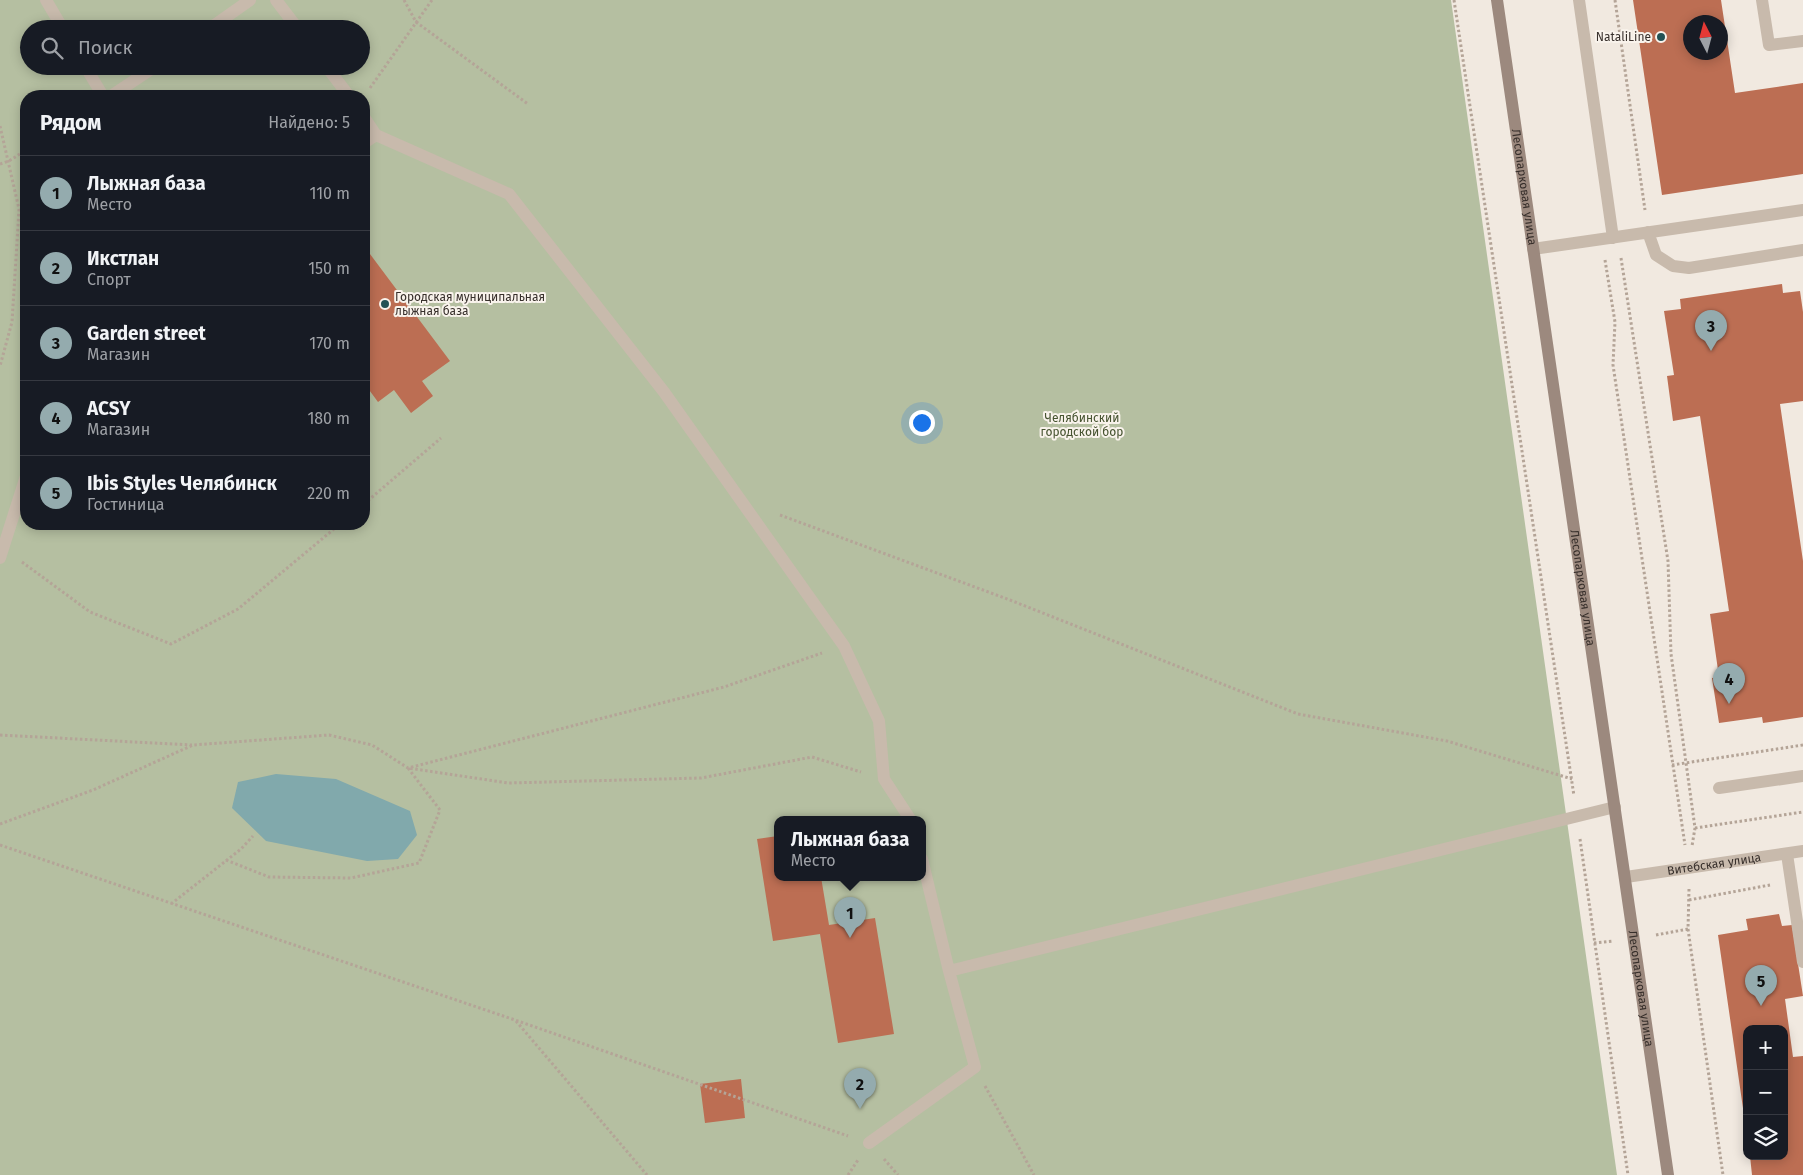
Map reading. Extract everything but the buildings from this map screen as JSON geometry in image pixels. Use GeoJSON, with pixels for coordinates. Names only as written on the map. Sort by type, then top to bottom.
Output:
{"type":"FeatureCollection","features":[{"type":"Feature","properties":{"kind":"main road","name":"Лесопарковая улица"},"geometry":{"type":"LineString","coordinates":[[1497,0],[1668,1175]]}},
{"type":"Feature","properties":{"kind":"street"},"geometry":{"type":"LineString","coordinates":[[46,0],[58,20]]}},
{"type":"Feature","properties":{"kind":"street"},"geometry":{"type":"LineString","coordinates":[[222,20],[250,0]]}},
{"type":"Feature","properties":{"kind":"street"},"geometry":{"type":"LineString","coordinates":[[276,0],[291,20]]}},
{"type":"Feature","properties":{"kind":"street"},"geometry":{"type":"LineString","coordinates":[[1579,0],[1608,239]]}},
{"type":"Feature","properties":{"kind":"street"},"geometry":{"type":"LineString","coordinates":[[1762,0],[1769,46],[1803,41]]}},
{"type":"Feature","properties":{"kind":"street"},"geometry":{"type":"LineString","coordinates":[[90,75],[99,90]]}},
{"type":"Feature","properties":{"kind":"street"},"geometry":{"type":"LineString","coordinates":[[120,90],[142,75]]}},
{"type":"Feature","properties":{"kind":"street"},"geometry":{"type":"LineString","coordinates":[[333,75],[344,90]]}},
{"type":"Feature","properties":{"kind":"street"},"geometry":{"type":"LineString","coordinates":[[370,126],[376,135],[509,194],[664,392],[844,646],[879,721],[884,780],[908,816]]}},
{"type":"Feature","properties":{"kind":"street"},"geometry":{"type":"LineString","coordinates":[[370,139],[376,135]]}},
{"type":"Feature","properties":{"kind":"street"},"geometry":{"type":"LineString","coordinates":[[1533,249],[1803,210]]}},
{"type":"Feature","properties":{"kind":"street"},"geometry":{"type":"LineString","coordinates":[[1643,233],[1656,255],[1673,266],[1689,268],[1803,250]]}},
{"type":"Feature","properties":{"kind":"street"},"geometry":{"type":"LineString","coordinates":[[2,553],[20,495]]}},
{"type":"Feature","properties":{"kind":"street"},"geometry":{"type":"LineString","coordinates":[[1718,788],[1803,776]]}},
{"type":"Feature","properties":{"kind":"street"},"geometry":{"type":"LineString","coordinates":[[949,971],[1614,807]]}},
{"type":"Feature","properties":{"kind":"street","name":"Витебская улица"},"geometry":{"type":"LineString","coordinates":[[1626,877],[1803,852]]}},
{"type":"Feature","properties":{"kind":"street"},"geometry":{"type":"LineString","coordinates":[[1787,854],[1803,962]]}},
{"type":"Feature","properties":{"kind":"street"},"geometry":{"type":"LineString","coordinates":[[869,1143],[975,1067],[926,876]]}},
{"type":"Feature","properties":{"kind":"path"},"geometry":{"type":"LineString","coordinates":[[404,0],[416,22],[528,104]]}},
{"type":"Feature","properties":{"kind":"path"},"geometry":{"type":"LineString","coordinates":[[369,89],[432,0]]}},
{"type":"Feature","properties":{"kind":"path"},"geometry":{"type":"LineString","coordinates":[[1454,0],[1572,778],[1628,1175]]}},
{"type":"Feature","properties":{"kind":"path"},"geometry":{"type":"LineString","coordinates":[[1615,0],[1646,219],[1643,233],[1621,254],[1668,561],[1671,654],[1695,828],[1688,868]]}},
{"type":"Feature","properties":{"kind":"path"},"geometry":{"type":"LineString","coordinates":[[0,126],[19,209],[12,322],[0,366]]}},
{"type":"Feature","properties":{"kind":"path"},"geometry":{"type":"LineString","coordinates":[[0,164],[20,154]]}},
{"type":"Feature","properties":{"kind":"path"},"geometry":{"type":"LineString","coordinates":[[1608,239],[1615,322],[1613,365],[1688,868],[1688,929],[1723,1175]]}},
{"type":"Feature","properties":{"kind":"path"},"geometry":{"type":"LineString","coordinates":[[370,499],[441,438]]}},
{"type":"Feature","properties":{"kind":"path"},"geometry":{"type":"LineString","coordinates":[[778,514],[1010,600],[1298,714],[1447,741],[1572,778]]}},
{"type":"Feature","properties":{"kind":"path"},"geometry":{"type":"LineString","coordinates":[[2,553],[90,612],[171,644],[238,610],[333,530]]}},
{"type":"Feature","properties":{"kind":"path"},"geometry":{"type":"LineString","coordinates":[[408,768],[724,687],[844,646]]}},
{"type":"Feature","properties":{"kind":"path"},"geometry":{"type":"LineString","coordinates":[[0,735],[193,745],[329,735],[372,745],[408,768],[440,810],[419,864],[352,878],[269,877],[226,860]]}},
{"type":"Feature","properties":{"kind":"path"},"geometry":{"type":"LineString","coordinates":[[0,824],[92,790],[193,745]]}},
{"type":"Feature","properties":{"kind":"path"},"geometry":{"type":"LineString","coordinates":[[1672,765],[1803,745]]}},
{"type":"Feature","properties":{"kind":"path"},"geometry":{"type":"LineString","coordinates":[[408,768],[508,783],[537,783],[700,778],[812,757],[884,780]]}},
{"type":"Feature","properties":{"kind":"path"},"geometry":{"type":"LineString","coordinates":[[1695,828],[1803,812]]}},
{"type":"Feature","properties":{"kind":"path"},"geometry":{"type":"LineString","coordinates":[[171,904],[253,836]]}},
{"type":"Feature","properties":{"kind":"path"},"geometry":{"type":"LineString","coordinates":[[0,845],[515,1020],[869,1143]]}},
{"type":"Feature","properties":{"kind":"path"},"geometry":{"type":"LineString","coordinates":[[1689,900],[1791,882]]}},
{"type":"Feature","properties":{"kind":"path"},"geometry":{"type":"LineString","coordinates":[[515,1020],[647,1175]]}},
{"type":"Feature","properties":{"kind":"path"},"geometry":{"type":"LineString","coordinates":[[975,1067],[1034,1175]]}},
{"type":"Feature","properties":{"kind":"green space","name":"Челябинский городской бор"},"geometry":{"type":"Polygon","coordinates":[[[0,0],[1451,0],[1617,1175],[0,1175],[0,0]]]}},
{"type":"Feature","properties":{"kind":"water"},"geometry":{"type":"Polygon","coordinates":[[[276,774],[336,779],[410,811],[417,835],[398,859],[367,861],[266,841],[232,808],[238,782],[276,774]]]}},
{"type":"Feature","properties":{"kind":"place","name":"NataliLine"},"geometry":{"type":"Point","coordinates":[1661,37]}},
{"type":"Feature","properties":{"kind":"place","name":"Городская муниципальная лыжная база"},"geometry":{"type":"Point","coordinates":[385,304]}},
{"type":"Feature","properties":{"kind":"place","name":"Garden street"},"geometry":{"type":"Point","coordinates":[1711,351]}},
{"type":"Feature","properties":{"kind":"place","name":"ACSY"},"geometry":{"type":"Point","coordinates":[1729,704]}},
{"type":"Feature","properties":{"kind":"place","name":"Лыжная база"},"geometry":{"type":"Point","coordinates":[850,938]}},
{"type":"Feature","properties":{"kind":"place","name":"Ibis Styles Челябинск"},"geometry":{"type":"Point","coordinates":[1761,1006]}},
{"type":"Feature","properties":{"kind":"place","name":"Икстлан"},"geometry":{"type":"Point","coordinates":[860,1109]}}]}
